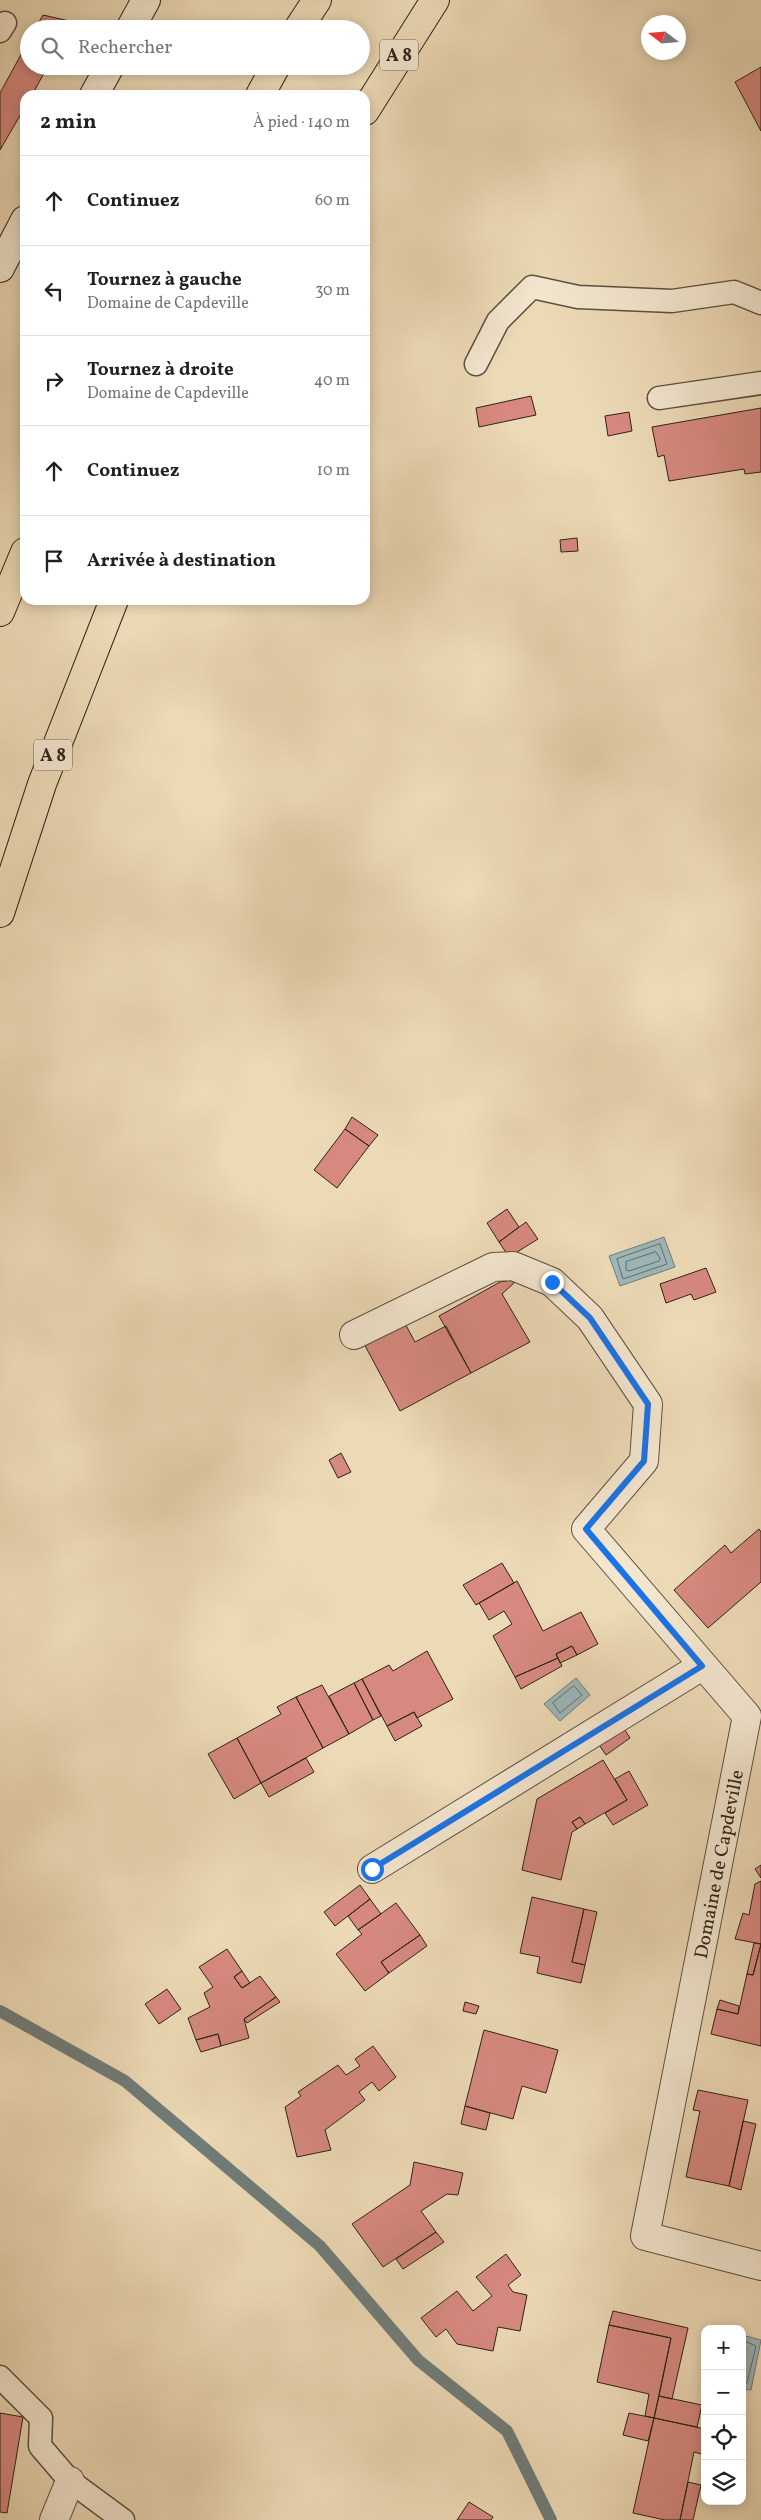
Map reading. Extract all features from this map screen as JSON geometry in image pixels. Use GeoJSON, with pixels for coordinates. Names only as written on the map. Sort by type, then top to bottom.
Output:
{"type":"FeatureCollection","features":[{"type":"Feature","properties":{"kind":"highway"},"geometry":{"type":"LineString","coordinates":[[304,20],[317,0]]}},
{"type":"Feature","properties":{"kind":"highway","name":"A 8"},"geometry":{"type":"LineString","coordinates":[[370,103],[435,0]]}},
{"type":"Feature","properties":{"kind":"highway"},"geometry":{"type":"LineString","coordinates":[[263,90],[271,75]]}},
{"type":"Feature","properties":{"kind":"highway"},"geometry":{"type":"LineString","coordinates":[[0,612],[20,564]]}},
{"type":"Feature","properties":{"kind":"highway","name":"A 8"},"geometry":{"type":"LineString","coordinates":[[0,913],[42,784],[112,605]]}},
{"type":"Feature","properties":{"kind":"street"},"geometry":{"type":"LineString","coordinates":[[135,20],[146,0]]}},
{"type":"Feature","properties":{"kind":"street"},"geometry":{"type":"LineString","coordinates":[[97,90],[105,75]]}},
{"type":"Feature","properties":{"kind":"street"},"geometry":{"type":"LineString","coordinates":[[2,259],[20,228]]}},
{"type":"Feature","properties":{"kind":"street","name":"Domaine de Capdeville"},"geometry":{"type":"LineString","coordinates":[[354,1335],[493,1267],[513,1266],[552,1282],[590,1318],[648,1404],[644,1461],[586,1529],[702,1666],[754,1711],[645,2236],[761,2266]]}},
{"type":"Feature","properties":{"kind":"street"},"geometry":{"type":"LineString","coordinates":[[372,1869],[702,1666]]}},
{"type":"Feature","properties":{"kind":"street"},"geometry":{"type":"LineString","coordinates":[[54,2520],[70,2481]]}},
{"type":"Feature","properties":{"kind":"lane"},"geometry":{"type":"LineString","coordinates":[[476,364],[498,320],[532,288],[578,297],[672,301],[734,292],[761,302]]}},
{"type":"Feature","properties":{"kind":"lane"},"geometry":{"type":"LineString","coordinates":[[659,398],[761,383]]}},
{"type":"Feature","properties":{"kind":"lane"},"geometry":{"type":"LineString","coordinates":[[0,2377],[41,2418],[40,2446],[70,2481],[123,2520]]}},
{"type":"Feature","properties":{"kind":"water"},"geometry":{"type":"Polygon","coordinates":[[[664,1237],[675,1267],[620,1286],[609,1256],[664,1237]]]}},
{"type":"Feature","properties":{"kind":"water"},"geometry":{"type":"Polygon","coordinates":[[[576,1678],[590,1695],[560,1721],[544,1704],[576,1678]]]}},
{"type":"Feature","properties":{"kind":"water"},"geometry":{"type":"Polygon","coordinates":[[[746,2336],[761,2340],[751,2390],[746,2389],[746,2336]]]}},
{"type":"Feature","properties":{"kind":"building"},"geometry":{"type":"Polygon","coordinates":[[[43,15],[65,20],[40,20],[43,15]]]}},
{"type":"Feature","properties":{"kind":"building"},"geometry":{"type":"Polygon","coordinates":[[[20,56],[20,75],[43,75],[35,90],[20,90],[20,116],[0,150],[0,93],[20,56]]]}},
{"type":"Feature","properties":{"kind":"building"},"geometry":{"type":"Polygon","coordinates":[[[761,67],[761,131],[735,82],[761,67]]]}},
{"type":"Feature","properties":{"kind":"building"},"geometry":{"type":"Polygon","coordinates":[[[531,396],[536,415],[479,427],[476,408],[531,396]]]}},
{"type":"Feature","properties":{"kind":"building"},"geometry":{"type":"Polygon","coordinates":[[[761,408],[761,472],[745,474],[744,469],[669,481],[664,455],[658,457],[652,427],[761,408]]]}},
{"type":"Feature","properties":{"kind":"building"},"geometry":{"type":"Polygon","coordinates":[[[629,412],[632,431],[608,436],[605,416],[629,412]]]}},
{"type":"Feature","properties":{"kind":"building"},"geometry":{"type":"Polygon","coordinates":[[[577,538],[578,551],[561,552],[560,540],[577,538]]]}},
{"type":"Feature","properties":{"kind":"building"},"geometry":{"type":"Polygon","coordinates":[[[352,1117],[378,1135],[369,1146],[345,1129],[352,1117]]]}},
{"type":"Feature","properties":{"kind":"building"},"geometry":{"type":"Polygon","coordinates":[[[345,1129],[369,1146],[337,1188],[314,1170],[345,1129]]]}},
{"type":"Feature","properties":{"kind":"building"},"geometry":{"type":"Polygon","coordinates":[[[507,1209],[519,1227],[499,1242],[487,1223],[507,1209]]]}},
{"type":"Feature","properties":{"kind":"building"},"geometry":{"type":"Polygon","coordinates":[[[526,1222],[538,1239],[509,1257],[499,1242],[526,1222]]]}},
{"type":"Feature","properties":{"kind":"building"},"geometry":{"type":"Polygon","coordinates":[[[706,1268],[716,1292],[694,1300],[691,1294],[666,1303],[660,1284],[706,1268]]]}},
{"type":"Feature","properties":{"kind":"building"},"geometry":{"type":"Polygon","coordinates":[[[512,1280],[514,1283],[502,1294],[530,1342],[471,1373],[439,1316],[500,1282],[512,1280]]]}},
{"type":"Feature","properties":{"kind":"building"},"geometry":{"type":"Polygon","coordinates":[[[402,1318],[415,1342],[446,1326],[471,1373],[400,1411],[362,1340],[402,1318]]]}},
{"type":"Feature","properties":{"kind":"building"},"geometry":{"type":"Polygon","coordinates":[[[341,1453],[351,1472],[338,1478],[329,1460],[341,1453]]]}},
{"type":"Feature","properties":{"kind":"building"},"geometry":{"type":"Polygon","coordinates":[[[759,1529],[761,1532],[761,1582],[708,1628],[674,1590],[725,1545],[731,1553],[759,1529]]]}},
{"type":"Feature","properties":{"kind":"building"},"geometry":{"type":"Polygon","coordinates":[[[502,1563],[514,1583],[476,1605],[463,1585],[502,1563]]]}},
{"type":"Feature","properties":{"kind":"building"},"geometry":{"type":"Polygon","coordinates":[[[517,1581],[543,1631],[581,1612],[598,1644],[577,1655],[572,1646],[556,1654],[558,1658],[515,1677],[493,1636],[512,1624],[504,1611],[489,1620],[479,1603],[517,1581]]]}},
{"type":"Feature","properties":{"kind":"building"},"geometry":{"type":"Polygon","coordinates":[[[572,1646],[577,1655],[560,1663],[556,1654],[572,1646]]]}},
{"type":"Feature","properties":{"kind":"building"},"geometry":{"type":"Polygon","coordinates":[[[427,1651],[453,1699],[417,1718],[414,1712],[387,1726],[362,1679],[389,1665],[393,1671],[427,1651]]]}},
{"type":"Feature","properties":{"kind":"building"},"geometry":{"type":"Polygon","coordinates":[[[558,1658],[562,1666],[521,1689],[515,1677],[558,1658]]]}},
{"type":"Feature","properties":{"kind":"building"},"geometry":{"type":"Polygon","coordinates":[[[362,1679],[381,1716],[373,1720],[354,1683],[362,1679]]]}},
{"type":"Feature","properties":{"kind":"building"},"geometry":{"type":"Polygon","coordinates":[[[354,1683],[373,1720],[349,1734],[329,1696],[354,1683]]]}},
{"type":"Feature","properties":{"kind":"building"},"geometry":{"type":"Polygon","coordinates":[[[322,1685],[349,1734],[323,1748],[296,1697],[322,1685]]]}},
{"type":"Feature","properties":{"kind":"building"},"geometry":{"type":"Polygon","coordinates":[[[296,1697],[323,1748],[261,1783],[237,1738],[281,1714],[277,1707],[296,1697]]]}},
{"type":"Feature","properties":{"kind":"building"},"geometry":{"type":"Polygon","coordinates":[[[414,1712],[422,1726],[395,1741],[387,1726],[414,1712]]]}},
{"type":"Feature","properties":{"kind":"building"},"geometry":{"type":"Polygon","coordinates":[[[621,1724],[630,1738],[606,1755],[595,1739],[621,1724]]]}},
{"type":"Feature","properties":{"kind":"building"},"geometry":{"type":"Polygon","coordinates":[[[237,1738],[261,1783],[234,1799],[208,1754],[237,1738]]]}},
{"type":"Feature","properties":{"kind":"building"},"geometry":{"type":"Polygon","coordinates":[[[306,1758],[314,1772],[269,1797],[261,1783],[306,1758]]]}},
{"type":"Feature","properties":{"kind":"building"},"geometry":{"type":"Polygon","coordinates":[[[603,1760],[627,1800],[585,1824],[580,1817],[572,1822],[577,1829],[572,1832],[561,1880],[522,1870],[537,1799],[603,1760]]]}},
{"type":"Feature","properties":{"kind":"building"},"geometry":{"type":"Polygon","coordinates":[[[629,1771],[648,1805],[613,1825],[605,1813],[627,1800],[615,1779],[629,1771]]]}},
{"type":"Feature","properties":{"kind":"building"},"geometry":{"type":"Polygon","coordinates":[[[580,1817],[585,1824],[577,1829],[572,1822],[580,1817]]]}},
{"type":"Feature","properties":{"kind":"building"},"geometry":{"type":"Polygon","coordinates":[[[761,1865],[761,1878],[755,1869],[761,1865]]]}},
{"type":"Feature","properties":{"kind":"building"},"geometry":{"type":"Polygon","coordinates":[[[761,1881],[761,1944],[735,1939],[743,1913],[749,1915],[755,1884],[761,1881]]]}},
{"type":"Feature","properties":{"kind":"building"},"geometry":{"type":"Polygon","coordinates":[[[360,1885],[370,1899],[335,1926],[324,1912],[360,1885]]]}},
{"type":"Feature","properties":{"kind":"building"},"geometry":{"type":"Polygon","coordinates":[[[532,1897],[584,1909],[572,1962],[585,1965],[581,1983],[537,1973],[540,1957],[520,1953],[532,1897]]]}},
{"type":"Feature","properties":{"kind":"building"},"geometry":{"type":"Polygon","coordinates":[[[370,1899],[381,1914],[358,1930],[348,1916],[370,1899]]]}},
{"type":"Feature","properties":{"kind":"building"},"geometry":{"type":"Polygon","coordinates":[[[396,1903],[420,1935],[381,1962],[389,1973],[365,1991],[336,1954],[362,1934],[358,1930],[396,1903]]]}},
{"type":"Feature","properties":{"kind":"building"},"geometry":{"type":"Polygon","coordinates":[[[584,1909],[597,1912],[585,1965],[572,1962],[584,1909]]]}},
{"type":"Feature","properties":{"kind":"building"},"geometry":{"type":"Polygon","coordinates":[[[420,1935],[427,1946],[389,1973],[381,1962],[420,1935]]]}},
{"type":"Feature","properties":{"kind":"building"},"geometry":{"type":"Polygon","coordinates":[[[754,1943],[761,1944],[753,1975],[747,1974],[754,1943]]]}},
{"type":"Feature","properties":{"kind":"building"},"geometry":{"type":"Polygon","coordinates":[[[761,1944],[761,2046],[711,2034],[717,2009],[738,2014],[747,1974],[753,1975],[761,1944]]]}},
{"type":"Feature","properties":{"kind":"building"},"geometry":{"type":"Polygon","coordinates":[[[227,1949],[242,1971],[234,1977],[242,1988],[260,1976],[276,1997],[244,2019],[249,2038],[221,2046],[218,2034],[196,2040],[188,2018],[210,2007],[204,1993],[213,1987],[199,1967],[227,1949]]]}},
{"type":"Feature","properties":{"kind":"building"},"geometry":{"type":"Polygon","coordinates":[[[242,1971],[250,1983],[242,1988],[234,1977],[242,1971]]]}},
{"type":"Feature","properties":{"kind":"building"},"geometry":{"type":"Polygon","coordinates":[[[167,1989],[181,2009],[159,2024],[145,2004],[167,1989]]]}},
{"type":"Feature","properties":{"kind":"building"},"geometry":{"type":"Polygon","coordinates":[[[276,1997],[280,2002],[247,2023],[244,2019],[276,1997]]]}},
{"type":"Feature","properties":{"kind":"building"},"geometry":{"type":"Polygon","coordinates":[[[720,2000],[739,2006],[738,2014],[717,2009],[720,2000]]]}},
{"type":"Feature","properties":{"kind":"building"},"geometry":{"type":"Polygon","coordinates":[[[465,2002],[479,2006],[476,2014],[463,2011],[465,2002]]]}},
{"type":"Feature","properties":{"kind":"building"},"geometry":{"type":"Polygon","coordinates":[[[484,2030],[558,2050],[546,2093],[522,2086],[513,2119],[465,2106],[484,2030]]]}},
{"type":"Feature","properties":{"kind":"building"},"geometry":{"type":"Polygon","coordinates":[[[218,2034],[221,2046],[201,2052],[196,2040],[218,2034]]]}},
{"type":"Feature","properties":{"kind":"building"},"geometry":{"type":"Polygon","coordinates":[[[373,2046],[396,2077],[379,2091],[372,2082],[359,2092],[365,2100],[325,2130],[331,2150],[297,2157],[285,2107],[301,2096],[298,2092],[338,2065],[346,2075],[360,2066],[355,2059],[373,2046]]]}},
{"type":"Feature","properties":{"kind":"building"},"geometry":{"type":"Polygon","coordinates":[[[698,2090],[748,2100],[729,2186],[686,2177],[700,2111],[693,2110],[698,2090]]]}},
{"type":"Feature","properties":{"kind":"building"},"geometry":{"type":"Polygon","coordinates":[[[465,2106],[490,2113],[486,2130],[461,2124],[465,2106]]]}},
{"type":"Feature","properties":{"kind":"building"},"geometry":{"type":"Polygon","coordinates":[[[743,2121],[756,2124],[741,2190],[729,2186],[743,2121]]]}},
{"type":"Feature","properties":{"kind":"building"},"geometry":{"type":"Polygon","coordinates":[[[414,2162],[463,2173],[458,2195],[447,2194],[421,2211],[436,2232],[383,2267],[352,2224],[410,2185],[414,2162]]]}},
{"type":"Feature","properties":{"kind":"building"},"geometry":{"type":"Polygon","coordinates":[[[436,2232],[444,2242],[403,2269],[396,2259],[436,2232]]]}},
{"type":"Feature","properties":{"kind":"building"},"geometry":{"type":"Polygon","coordinates":[[[506,2254],[521,2275],[508,2285],[513,2292],[527,2295],[520,2331],[498,2327],[493,2351],[457,2344],[446,2329],[436,2337],[421,2318],[457,2291],[473,2311],[492,2296],[476,2277],[506,2254]]]}},
{"type":"Feature","properties":{"kind":"building"},"geometry":{"type":"Polygon","coordinates":[[[613,2311],[688,2328],[672,2399],[659,2396],[671,2338],[609,2325],[613,2311]]]}},
{"type":"Feature","properties":{"kind":"building"},"geometry":{"type":"Polygon","coordinates":[[[609,2325],[671,2338],[654,2418],[645,2416],[649,2394],[597,2382],[609,2325]]]}},
{"type":"Feature","properties":{"kind":"building"},"geometry":{"type":"Polygon","coordinates":[[[659,2396],[701,2405],[697,2427],[654,2418],[659,2396]]]}},
{"type":"Feature","properties":{"kind":"building"},"geometry":{"type":"Polygon","coordinates":[[[0,2413],[23,2417],[7,2513],[0,2512],[0,2413]]]}},
{"type":"Feature","properties":{"kind":"building"},"geometry":{"type":"Polygon","coordinates":[[[629,2413],[654,2418],[648,2441],[623,2435],[629,2413]]]}},
{"type":"Feature","properties":{"kind":"building"},"geometry":{"type":"Polygon","coordinates":[[[654,2418],[701,2428],[701,2454],[694,2452],[680,2520],[665,2520],[633,2513],[654,2418]]]}},
{"type":"Feature","properties":{"kind":"building"},"geometry":{"type":"Polygon","coordinates":[[[688,2482],[701,2485],[693,2520],[680,2520],[688,2482]]]}},
{"type":"Feature","properties":{"kind":"building"},"geometry":{"type":"Polygon","coordinates":[[[469,2502],[493,2517],[491,2520],[457,2520],[469,2502]]]}},
{"type":"Feature","properties":{"kind":"waterway"},"geometry":{"type":"LineString","coordinates":[[0,2011],[125,2081],[320,2246],[418,2360],[507,2431],[551,2520]]}},
{"type":"Feature","properties":{"kind":"route"},"geometry":{"type":"LineString","coordinates":[[372,1869],[702,1666],[586,1529],[644,1461],[648,1404],[590,1318],[552,1282]]}}]}
